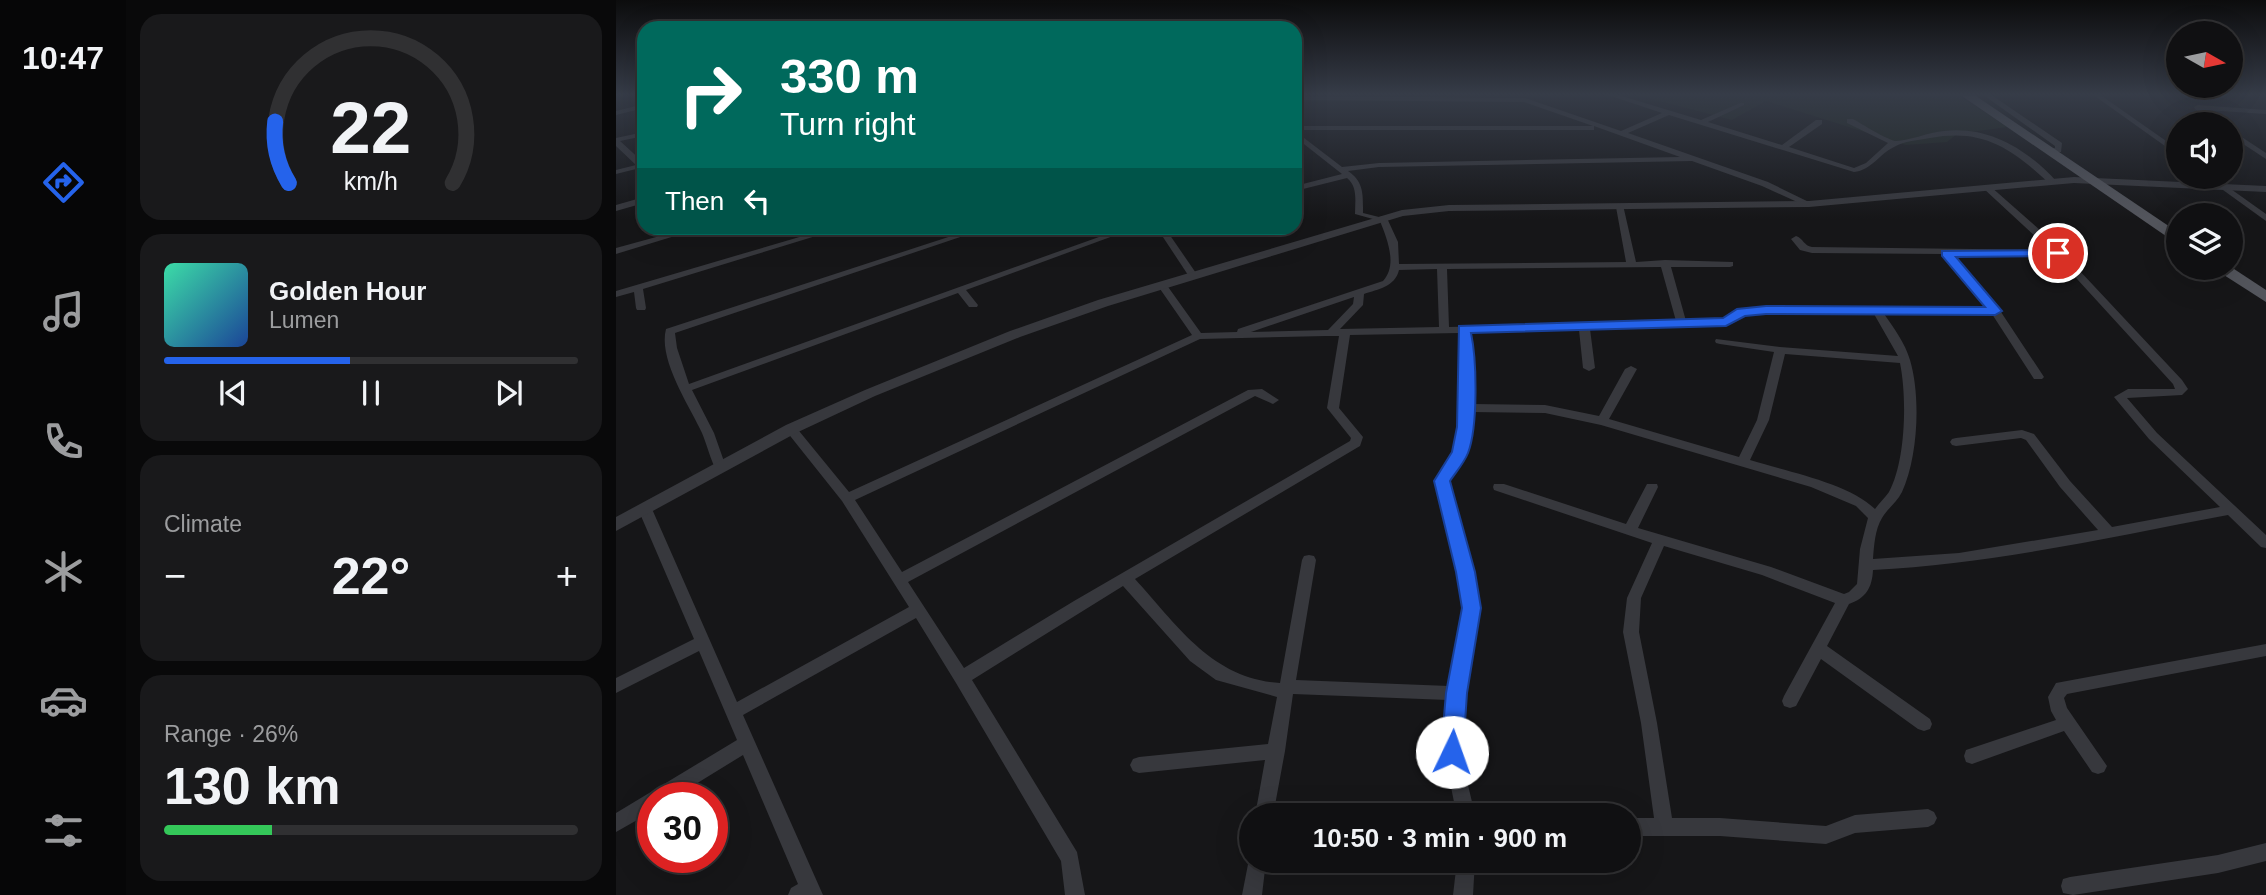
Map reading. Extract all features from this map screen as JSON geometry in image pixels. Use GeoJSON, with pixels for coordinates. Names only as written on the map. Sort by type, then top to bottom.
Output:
{"type":"FeatureCollection","features":[{"type":"Feature","properties":{"kind":"main road"},"geometry":{"type":"LineString","coordinates":[[2026,136],[2166,231]]}},
{"type":"Feature","properties":{"kind":"main road"},"geometry":{"type":"LineString","coordinates":[[2240,280],[2266,297]]}},
{"type":"Feature","properties":{"kind":"street"},"geometry":{"type":"LineString","coordinates":[[616,141],[637,136]]}},
{"type":"Feature","properties":{"kind":"street"},"geometry":{"type":"LineString","coordinates":[[1625,136],[1697,159],[1809,204]]}},
{"type":"Feature","properties":{"kind":"street"},"geometry":{"type":"LineString","coordinates":[[1745,136],[1859,170],[1895,144],[1930,136]]}},
{"type":"Feature","properties":{"kind":"street"},"geometry":{"type":"LineString","coordinates":[[1783,148],[1800,136]]}},
{"type":"Feature","properties":{"kind":"street"},"geometry":{"type":"LineString","coordinates":[[1879,136],[1895,144]]}},
{"type":"Feature","properties":{"kind":"street"},"geometry":{"type":"LineString","coordinates":[[1986,136],[2033,163],[2053,182]]}},
{"type":"Feature","properties":{"kind":"street"},"geometry":{"type":"LineString","coordinates":[[2046,136],[2059,145],[2058,150],[2048,151]]}},
{"type":"Feature","properties":{"kind":"street"},"geometry":{"type":"LineString","coordinates":[[1230,335],[1359,293],[1385,283],[1393,276],[1393,242],[1380,219],[1359,214],[1359,189],[1346,172],[1302,137]]}},
{"type":"Feature","properties":{"kind":"street"},"geometry":{"type":"LineString","coordinates":[[616,141],[637,160]]}},
{"type":"Feature","properties":{"kind":"street"},"geometry":{"type":"LineString","coordinates":[[2243,141],[2266,157]]}},
{"type":"Feature","properties":{"kind":"street"},"geometry":{"type":"LineString","coordinates":[[1302,147],[1309,145]]}},
{"type":"Feature","properties":{"kind":"street"},"geometry":{"type":"LineString","coordinates":[[1302,187],[1346,172],[1399,164],[1697,159]]}},
{"type":"Feature","properties":{"kind":"street"},"geometry":{"type":"LineString","coordinates":[[616,172],[637,166]]}},
{"type":"Feature","properties":{"kind":"street"},"geometry":{"type":"LineString","coordinates":[[616,525],[791,429],[870,393],[1003,339],[1193,276],[1380,219],[1449,208],[1809,204],[2053,182],[2166,184]]}},
{"type":"Feature","properties":{"kind":"street"},"geometry":{"type":"LineString","coordinates":[[1987,188],[2058,253],[2182,388],[2178,392],[2128,393],[2120,397],[2153,436],[2266,543]]}},
{"type":"Feature","properties":{"kind":"street"},"geometry":{"type":"LineString","coordinates":[[2243,188],[2266,189]]}},
{"type":"Feature","properties":{"kind":"street"},"geometry":{"type":"LineString","coordinates":[[2227,189],[2266,218]]}},
{"type":"Feature","properties":{"kind":"street"},"geometry":{"type":"LineString","coordinates":[[616,208],[637,202]]}},
{"type":"Feature","properties":{"kind":"street"},"geometry":{"type":"LineString","coordinates":[[1620,207],[1631,263]]}},
{"type":"Feature","properties":{"kind":"street"},"geometry":{"type":"LineString","coordinates":[[616,251],[672,235]]}},
{"type":"Feature","properties":{"kind":"street"},"geometry":{"type":"LineString","coordinates":[[616,294],[815,235]]}},
{"type":"Feature","properties":{"kind":"street"},"geometry":{"type":"LineString","coordinates":[[720,467],[717,453],[678,370],[670,331],[962,235]]}},
{"type":"Feature","properties":{"kind":"street"},"geometry":{"type":"LineString","coordinates":[[688,388],[1111,235]]}},
{"type":"Feature","properties":{"kind":"street"},"geometry":{"type":"LineString","coordinates":[[1166,235],[1193,276]]}},
{"type":"Feature","properties":{"kind":"street"},"geometry":{"type":"LineString","coordinates":[[1796,239],[1803,247],[1812,250],[2058,253]]}},
{"type":"Feature","properties":{"kind":"street"},"geometry":{"type":"LineString","coordinates":[[1947,253],[1995,311],[2038,376]]}},
{"type":"Feature","properties":{"kind":"street"},"geometry":{"type":"LineString","coordinates":[[1665,263],[1682,324]]}},
{"type":"Feature","properties":{"kind":"street"},"geometry":{"type":"LineString","coordinates":[[1395,267],[1730,264]]}},
{"type":"Feature","properties":{"kind":"street"},"geometry":{"type":"LineString","coordinates":[[1441,268],[1444,330]]}},
{"type":"Feature","properties":{"kind":"street"},"geometry":{"type":"LineString","coordinates":[[1163,286],[1198,336]]}},
{"type":"Feature","properties":{"kind":"street"},"geometry":{"type":"LineString","coordinates":[[638,288],[641,308]]}},
{"type":"Feature","properties":{"kind":"street"},"geometry":{"type":"LineString","coordinates":[[960,289],[973,305]]}},
{"type":"Feature","properties":{"kind":"street"},"geometry":{"type":"LineString","coordinates":[[962,678],[1125,578],[1356,443],[1357,437],[1333,408],[1338,334],[1358,305],[1359,293]]}},
{"type":"Feature","properties":{"kind":"street"},"geometry":{"type":"LineString","coordinates":[[847,498],[1198,336],[1682,324],[1726,322],[1741,312],[1876,309],[1995,311]]}},
{"type":"Feature","properties":{"kind":"street"},"geometry":{"type":"LineString","coordinates":[[1499,487],[1660,540],[1766,571],[1844,600],[1857,597],[1865,588],[1867,544],[1875,517],[1894,496],[1902,475],[1910,401],[1905,360],[1876,309]]}},
{"type":"Feature","properties":{"kind":"street"},"geometry":{"type":"LineString","coordinates":[[1584,327],[1589,368]]}},
{"type":"Feature","properties":{"kind":"street"},"geometry":{"type":"LineString","coordinates":[[1463,803],[1452,752],[1457,693],[1471,608],[1466,572],[1442,481],[1460,453],[1467,408],[1467,347],[1464,329]]}},
{"type":"Feature","properties":{"kind":"street"},"geometry":{"type":"LineString","coordinates":[[1720,341],[1780,350],[1905,360]]}},
{"type":"Feature","properties":{"kind":"street"},"geometry":{"type":"LineString","coordinates":[[1743,462],[1763,420],[1780,350]]}},
{"type":"Feature","properties":{"kind":"street"},"geometry":{"type":"LineString","coordinates":[[1602,421],[1631,369]]}},
{"type":"Feature","properties":{"kind":"street"},"geometry":{"type":"LineString","coordinates":[[898,579],[1252,393],[1258,392],[1273,400]]}},
{"type":"Feature","properties":{"kind":"street"},"geometry":{"type":"LineString","coordinates":[[1467,408],[1545,409],[1602,421],[1842,493],[1861,503],[1875,517]]}},
{"type":"Feature","properties":{"kind":"street"},"geometry":{"type":"LineString","coordinates":[[791,429],[847,498],[962,678],[1070,859],[1075,895]]}},
{"type":"Feature","properties":{"kind":"street"},"geometry":{"type":"LineString","coordinates":[[1956,442],[2022,434],[2031,438],[2065,484],[2107,531]]}},
{"type":"Feature","properties":{"kind":"street"},"geometry":{"type":"LineString","coordinates":[[1630,530],[1652,487]]}},
{"type":"Feature","properties":{"kind":"street"},"geometry":{"type":"LineString","coordinates":[[645,509],[748,743],[807,892]]}},
{"type":"Feature","properties":{"kind":"street"},"geometry":{"type":"LineString","coordinates":[[1867,565],[1905,564],[2020,551],[2107,531],[2230,509]]}},
{"type":"Feature","properties":{"kind":"street"},"geometry":{"type":"LineString","coordinates":[[1660,540],[1634,598],[1630,632],[1649,723],[1664,827]]}},
{"type":"Feature","properties":{"kind":"street"},"geometry":{"type":"LineString","coordinates":[[1267,803],[1289,687],[1309,560]]}},
{"type":"Feature","properties":{"kind":"street"},"geometry":{"type":"LineString","coordinates":[[1125,578],[1195,656],[1222,675],[1278,690],[1289,687],[1457,693]]}},
{"type":"Feature","properties":{"kind":"street"},"geometry":{"type":"LineString","coordinates":[[1790,701],[1844,600]]}},
{"type":"Feature","properties":{"kind":"street"},"geometry":{"type":"LineString","coordinates":[[733,712],[919,609]]}},
{"type":"Feature","properties":{"kind":"street"},"geometry":{"type":"LineString","coordinates":[[616,686],[702,642]]}},
{"type":"Feature","properties":{"kind":"street"},"geometry":{"type":"LineString","coordinates":[[1819,649],[1923,724]]}},
{"type":"Feature","properties":{"kind":"street"},"geometry":{"type":"LineString","coordinates":[[2098,766],[2059,711],[2056,697],[2062,688],[2266,650]]}},
{"type":"Feature","properties":{"kind":"street"},"geometry":{"type":"LineString","coordinates":[[1972,756],[2067,723]]}},
{"type":"Feature","properties":{"kind":"street"},"geometry":{"type":"LineString","coordinates":[[683,782],[748,743]]}},
{"type":"Feature","properties":{"kind":"street"},"geometry":{"type":"LineString","coordinates":[[1139,765],[1277,751]]}},
{"type":"Feature","properties":{"kind":"street"},"geometry":{"type":"LineString","coordinates":[[616,823],[637,811]]}},
{"type":"Feature","properties":{"kind":"street"},"geometry":{"type":"LineString","coordinates":[[1641,827],[1720,827],[1826,835],[1855,824],[1928,818]]}},
{"type":"Feature","properties":{"kind":"street"},"geometry":{"type":"LineString","coordinates":[[2070,886],[2218,864],[2266,852]]}},
{"type":"Feature","properties":{"kind":"street"},"geometry":{"type":"LineString","coordinates":[[1252,895],[1255,873]]}},
{"type":"Feature","properties":{"kind":"street"},"geometry":{"type":"LineString","coordinates":[[1463,895],[1465,873]]}},
{"type":"Feature","properties":{"kind":"shaded area"},"geometry":{"type":"Polygon","coordinates":[[[1877,136],[1955,136],[1947,142],[1906,145],[1877,136]]]}},
{"type":"Feature","properties":{"kind":"route"},"geometry":{"type":"LineString","coordinates":[[1452,752],[1457,693],[1471,608],[1466,572],[1442,481],[1444,474],[1460,453],[1465,427],[1467,347],[1464,329],[1726,322],[1741,312],[1766,310],[1995,311],[1947,253],[2058,253]]}}]}
